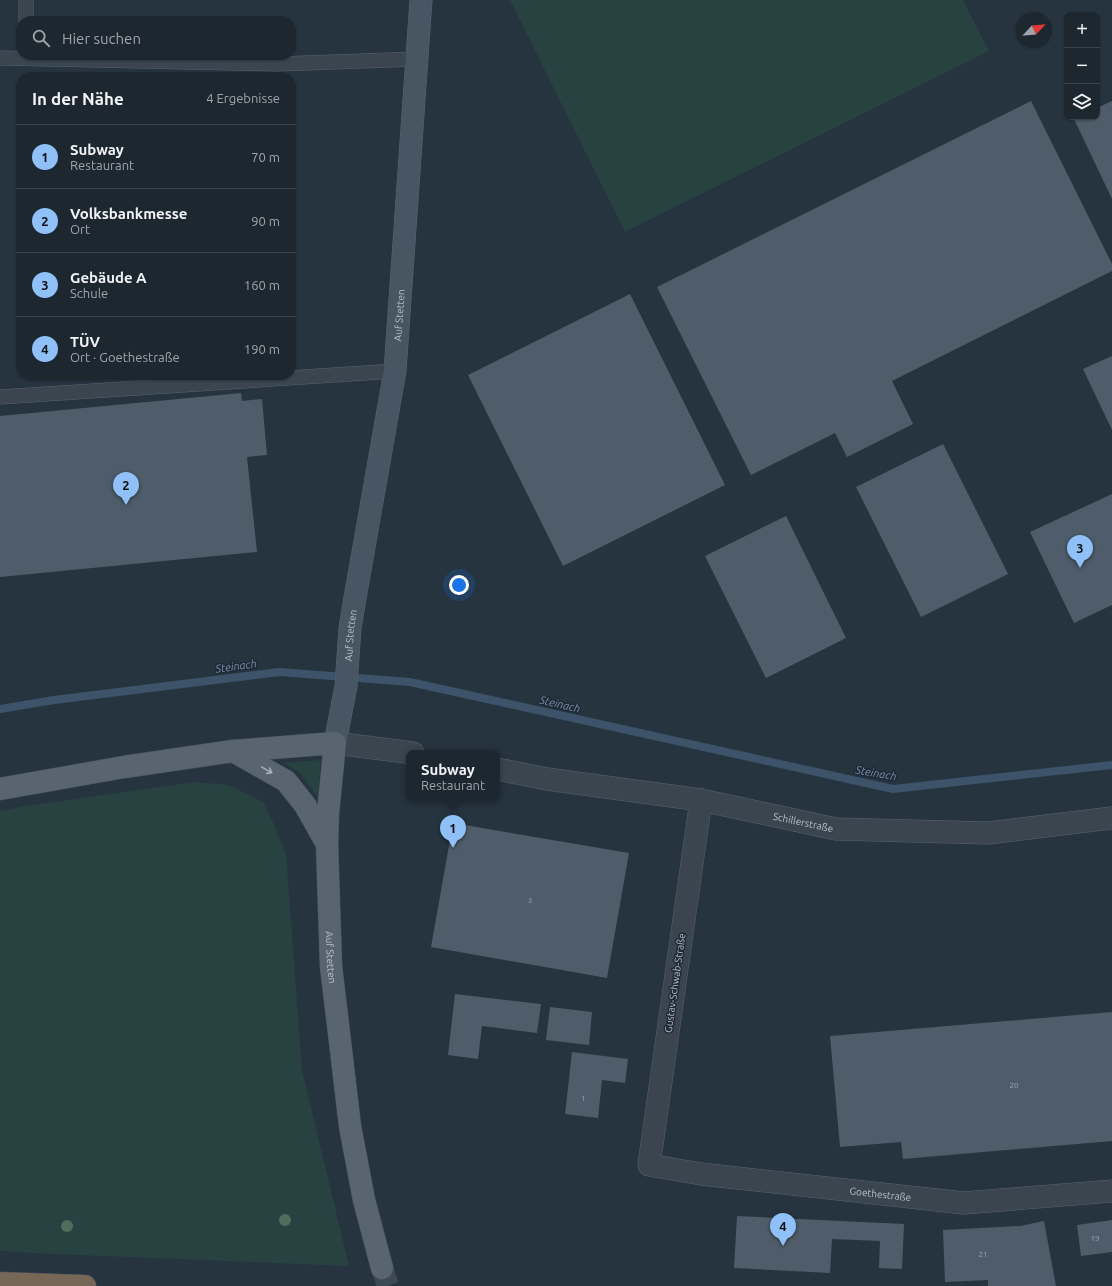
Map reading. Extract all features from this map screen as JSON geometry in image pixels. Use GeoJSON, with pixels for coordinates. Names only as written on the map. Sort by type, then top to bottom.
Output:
{"type":"FeatureCollection","features":[{"type":"Feature","properties":{"kind":"highway"},"geometry":{"type":"LineString","coordinates":[[0,1283],[85,1286]]}},
{"type":"Feature","properties":{"kind":"main road"},"geometry":{"type":"LineString","coordinates":[[0,789],[124,767],[233,751],[335,743]]}},
{"type":"Feature","properties":{"kind":"main road","name":"Auf Stetten"},"geometry":{"type":"LineString","coordinates":[[335,743],[328,813],[327,844],[330,966],[350,1126],[364,1200],[382,1268]]}},
{"type":"Feature","properties":{"kind":"main road"},"geometry":{"type":"LineString","coordinates":[[233,751],[286,781],[305,805],[327,844]]}},
{"type":"Feature","properties":{"kind":"street","name":"Auf Stetten"},"geometry":{"type":"LineString","coordinates":[[335,743],[346,686],[350,628],[395,371],[421,0]]}},
{"type":"Feature","properties":{"kind":"street"},"geometry":{"type":"LineString","coordinates":[[335,743],[406,752]]}},
{"type":"Feature","properties":{"kind":"street","name":"Schillerstraße"},"geometry":{"type":"LineString","coordinates":[[500,770],[547,779],[702,800],[836,829],[988,834],[1112,818]]}},
{"type":"Feature","properties":{"kind":"street","name":"Gustav-Schwab-Straße"},"geometry":{"type":"LineString","coordinates":[[649,1165],[702,800]]}},
{"type":"Feature","properties":{"kind":"street","name":"Goethestraße"},"geometry":{"type":"LineString","coordinates":[[649,1165],[701,1174],[964,1203],[1112,1191]]}},
{"type":"Feature","properties":{"kind":"lane"},"geometry":{"type":"LineString","coordinates":[[26,0],[26,16]]}},
{"type":"Feature","properties":{"kind":"lane"},"geometry":{"type":"LineString","coordinates":[[0,58],[16,57]]}},
{"type":"Feature","properties":{"kind":"lane"},"geometry":{"type":"LineString","coordinates":[[135,60],[278,64],[417,59]]}},
{"type":"Feature","properties":{"kind":"lane"},"geometry":{"type":"LineString","coordinates":[[296,378],[395,371]]}},
{"type":"Feature","properties":{"kind":"lane"},"geometry":{"type":"LineString","coordinates":[[0,397],[258,380]]}},
{"type":"Feature","properties":{"kind":"green space"},"geometry":{"type":"Polygon","coordinates":[[[510,0],[963,0],[989,51],[625,232],[510,0]]]}},
{"type":"Feature","properties":{"kind":"green space"},"geometry":{"type":"Polygon","coordinates":[[[321,760],[318,798],[300,773],[284,763],[321,760]]]}},
{"type":"Feature","properties":{"kind":"green space"},"geometry":{"type":"Polygon","coordinates":[[[194,782],[229,785],[263,802],[286,853],[302,1070],[349,1266],[0,1251],[0,811],[194,782]]]}},
{"type":"Feature","properties":{"kind":"building"},"geometry":{"type":"Polygon","coordinates":[[[1031,101],[1112,264],[1112,271],[892,381],[913,424],[847,457],[835,433],[751,475],[657,287],[1031,101]]]}},
{"type":"Feature","properties":{"kind":"building"},"geometry":{"type":"Polygon","coordinates":[[[1112,101],[1112,199],[1074,120],[1100,120],[1100,107],[1112,101]]]}},
{"type":"Feature","properties":{"kind":"building"},"geometry":{"type":"Polygon","coordinates":[[[630,294],[725,485],[563,566],[468,375],[630,294]]]}},
{"type":"Feature","properties":{"kind":"building"},"geometry":{"type":"Polygon","coordinates":[[[1112,356],[1112,430],[1083,369],[1112,356]]]}},
{"type":"Feature","properties":{"kind":"building"},"geometry":{"type":"Polygon","coordinates":[[[241,393],[242,401],[262,399],[267,455],[247,457],[257,552],[0,577],[0,416],[241,393]]]}},
{"type":"Feature","properties":{"kind":"building"},"geometry":{"type":"Polygon","coordinates":[[[943,444],[1008,574],[921,617],[856,487],[943,444]]]}},
{"type":"Feature","properties":{"kind":"building"},"geometry":{"type":"Polygon","coordinates":[[[1112,494],[1112,605],[1074,623],[1030,532],[1112,494]]]}},
{"type":"Feature","properties":{"kind":"building"},"geometry":{"type":"Polygon","coordinates":[[[786,516],[846,638],[766,678],[705,556],[786,516]]]}},
{"type":"Feature","properties":{"kind":"building"},"geometry":{"type":"Polygon","coordinates":[[[453,823],[629,853],[607,978],[431,947],[453,823]]]}},
{"type":"Feature","properties":{"kind":"building"},"geometry":{"type":"Polygon","coordinates":[[[455,994],[541,1004],[537,1033],[482,1026],[478,1059],[448,1055],[455,994]]]}},
{"type":"Feature","properties":{"kind":"building"},"geometry":{"type":"Polygon","coordinates":[[[550,1007],[592,1012],[589,1045],[546,1040],[550,1007]]]}},
{"type":"Feature","properties":{"kind":"building"},"geometry":{"type":"Polygon","coordinates":[[[1112,1012],[1112,1141],[903,1159],[901,1142],[840,1147],[830,1036],[1112,1012]]]}},
{"type":"Feature","properties":{"kind":"building"},"geometry":{"type":"Polygon","coordinates":[[[572,1052],[628,1059],[625,1083],[602,1080],[598,1118],[565,1114],[572,1052]]]}},
{"type":"Feature","properties":{"kind":"building"},"geometry":{"type":"Polygon","coordinates":[[[737,1216],[904,1224],[902,1269],[879,1268],[880,1241],[832,1239],[830,1273],[734,1268],[737,1216]]]}},
{"type":"Feature","properties":{"kind":"building"},"geometry":{"type":"Polygon","coordinates":[[[1112,1220],[1112,1252],[1081,1256],[1077,1225],[1112,1220]]]}},
{"type":"Feature","properties":{"kind":"building"},"geometry":{"type":"Polygon","coordinates":[[[1044,1221],[1056,1286],[988,1286],[988,1280],[945,1282],[943,1230],[1020,1226],[1044,1221]]]}},
{"type":"Feature","properties":{"kind":"waterway","name":"Steinach"},"geometry":{"type":"LineString","coordinates":[[0,709],[54,700],[279,672],[410,682],[893,789],[1112,765]]}},
{"type":"Feature","properties":{"kind":"tunnel"},"geometry":{"type":"LineString","coordinates":[[382,1268],[388,1286]]}},
{"type":"Feature","properties":{"kind":"place","name":"Volksbankmesse"},"geometry":{"type":"Point","coordinates":[126,505]}},
{"type":"Feature","properties":{"kind":"place","name":"Gebäude A"},"geometry":{"type":"Point","coordinates":[1080,568]}},
{"type":"Feature","properties":{"kind":"place","name":"Subway"},"geometry":{"type":"Point","coordinates":[453,848]}},
{"type":"Feature","properties":{"kind":"place","name":"TÜV"},"geometry":{"type":"Point","coordinates":[783,1246]}}]}
